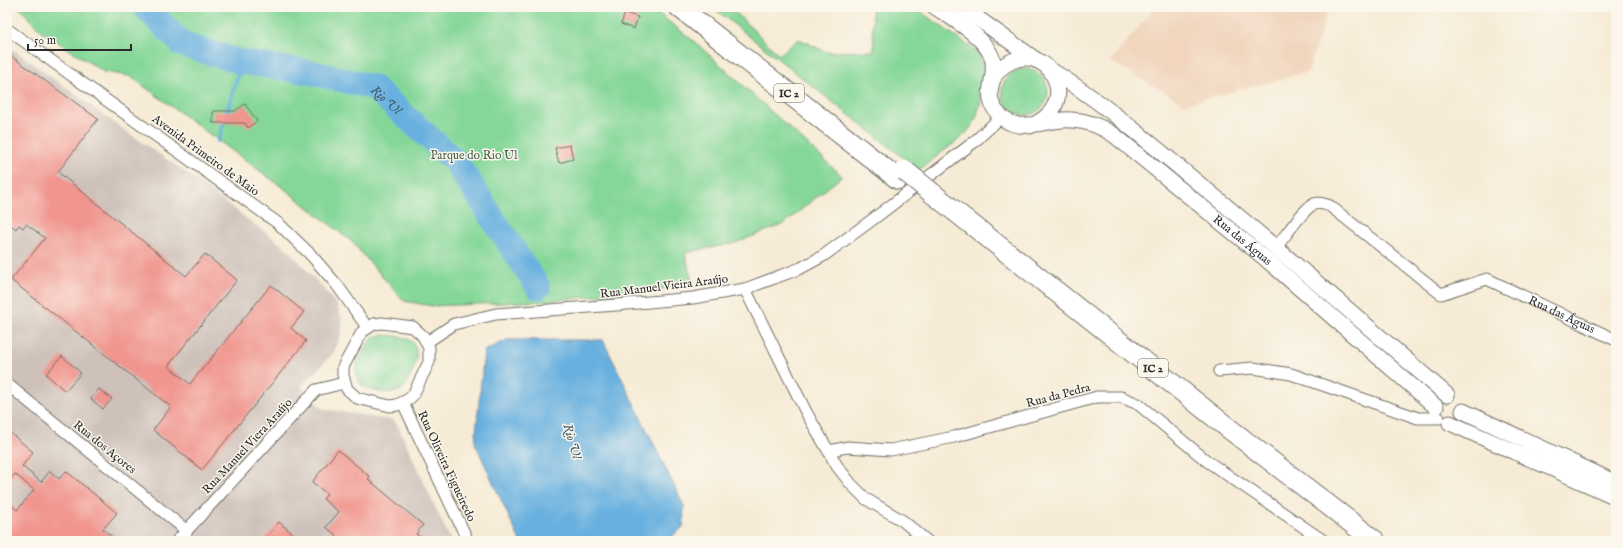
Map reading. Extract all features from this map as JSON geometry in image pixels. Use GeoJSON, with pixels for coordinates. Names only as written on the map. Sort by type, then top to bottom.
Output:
{"type":"FeatureCollection","features":[{"type":"Feature","properties":{"kind":"highway","name":"IC 2"},"geometry":{"type":"LineString","coordinates":[[679,7],[902,175]]}},
{"type":"Feature","properties":{"kind":"highway","name":"IC 2"},"geometry":{"type":"LineString","coordinates":[[696,7],[928,196],[1214,433],[1355,541]]}},
{"type":"Feature","properties":{"kind":"highway","name":"IC 2"},"geometry":{"type":"LineString","coordinates":[[928,196],[1375,541]]}},
{"type":"Feature","properties":{"kind":"main road"},"geometry":{"type":"LineString","coordinates":[[935,7],[970,31],[986,47],[993,61],[990,90],[991,100],[994,109],[1000,117],[1009,123],[1020,126],[1030,126],[1049,116],[1055,107],[1058,98],[1058,87],[1054,77],[1043,65],[1027,59],[1016,59],[1006,64],[998,71],[992,80]]}},
{"type":"Feature","properties":{"kind":"main road","name":"Rua das Águas"},"geometry":{"type":"LineString","coordinates":[[962,7],[1043,65],[1079,87],[1126,123],[1276,247],[1447,395],[1458,398],[1461,401],[1463,410],[1616,483]]}},
{"type":"Feature","properties":{"kind":"main road","name":"Rua das Águas"},"geometry":{"type":"LineString","coordinates":[[1030,126],[1048,121],[1072,120],[1089,122],[1102,127],[1114,135],[1266,259],[1441,416],[1616,498]]}},
{"type":"Feature","properties":{"kind":"main road"},"geometry":{"type":"LineString","coordinates":[[1447,395],[1440,399],[1441,416],[1457,420],[1463,410]]}},
{"type":"Feature","properties":{"kind":"street","name":"Avenida Primeiro de Maio"},"geometry":{"type":"LineString","coordinates":[[7,29],[279,224],[311,255],[337,285],[367,327]]}},
{"type":"Feature","properties":{"kind":"street","name":"Rua Manuel Vieira Araújo"},"geometry":{"type":"LineString","coordinates":[[427,342],[454,324],[496,314],[694,298],[745,289],[801,268],[823,256],[940,168],[974,142],[1000,117]]}},
{"type":"Feature","properties":{"kind":"street","name":"Rua das Águas"},"geometry":{"type":"LineString","coordinates":[[1276,247],[1309,207],[1320,203],[1324,204],[1440,294],[1487,279],[1616,340]]}},
{"type":"Feature","properties":{"kind":"street"},"geometry":{"type":"LineString","coordinates":[[745,289],[806,412],[837,466],[851,484],[866,499],[903,521],[927,541]]}},
{"type":"Feature","properties":{"kind":"street"},"geometry":{"type":"LineString","coordinates":[[382,323],[413,327],[427,342],[430,355],[429,362],[413,395],[403,403],[390,406],[357,398],[351,394],[344,383],[343,367],[358,338],[367,327],[382,323]]}},
{"type":"Feature","properties":{"kind":"street","name":"Rua das Águas"},"geometry":{"type":"LineString","coordinates":[[1219,371],[1253,368],[1291,374],[1418,418],[1441,416]]}},
{"type":"Feature","properties":{"kind":"street","name":"Rua Manuel Viera Araújo"},"geometry":{"type":"LineString","coordinates":[[177,541],[316,390],[344,383]]}},
{"type":"Feature","properties":{"kind":"street","name":"Rua dos Açores"},"geometry":{"type":"LineString","coordinates":[[7,384],[187,531]]}},
{"type":"Feature","properties":{"kind":"street","name":"Rua da Pedra"},"geometry":{"type":"LineString","coordinates":[[829,451],[847,447],[891,450],[954,437],[1097,397],[1121,397],[1138,404],[1207,461],[1324,541]]}},
{"type":"Feature","properties":{"kind":"street","name":"Rua Oliveira Figueiredo"},"geometry":{"type":"LineString","coordinates":[[403,403],[468,541]]}},
{"type":"Feature","properties":{"kind":"shaded area"},"geometry":{"type":"Polygon","coordinates":[[[1156,7],[1329,7],[1308,72],[1185,104],[1110,61],[1156,7]]]}},
{"type":"Feature","properties":{"kind":"shaded area"},"geometry":{"type":"Polygon","coordinates":[[[7,45],[127,132],[181,169],[287,249],[323,288],[337,305],[342,320],[342,333],[334,352],[301,387],[323,409],[392,420],[397,424],[451,541],[7,541],[7,45]]]}},
{"type":"Feature","properties":{"kind":"green space","name":"Parque do Rio Ul"},"geometry":{"type":"Polygon","coordinates":[[[19,7],[650,7],[695,42],[842,176],[784,224],[735,243],[685,253],[693,286],[548,301],[432,306],[404,301],[351,241],[286,190],[130,76],[104,72],[41,31],[19,7]]]}},
{"type":"Feature","properties":{"kind":"green space"},"geometry":{"type":"Polygon","coordinates":[[[712,7],[730,7],[779,55],[799,39],[826,52],[874,51],[872,7],[914,7],[979,53],[984,68],[980,105],[975,121],[968,131],[958,140],[919,170],[712,7]]]}},
{"type":"Feature","properties":{"kind":"green space"},"geometry":{"type":"Polygon","coordinates":[[[1025,69],[1038,73],[1044,79],[1048,92],[1044,105],[1038,111],[1025,115],[1012,111],[1006,105],[1002,92],[1006,79],[1012,73],[1025,69]]]}},
{"type":"Feature","properties":{"kind":"green space"},"geometry":{"type":"Polygon","coordinates":[[[384,335],[397,336],[410,340],[416,348],[416,358],[411,375],[404,386],[396,392],[375,391],[369,389],[362,385],[356,375],[357,365],[368,344],[375,337],[384,335]]]}},
{"type":"Feature","properties":{"kind":"water"},"geometry":{"type":"Polygon","coordinates":[[[507,340],[603,340],[684,506],[683,527],[667,541],[520,541],[475,443],[484,351],[507,340]]]}},
{"type":"Feature","properties":{"kind":"building"},"geometry":{"type":"Polygon","coordinates":[[[625,13],[638,17],[634,29],[621,24],[625,13]]]}},
{"type":"Feature","properties":{"kind":"building"},"geometry":{"type":"Polygon","coordinates":[[[7,53],[98,119],[58,172],[186,276],[205,254],[237,280],[168,366],[190,384],[271,285],[304,312],[291,328],[306,341],[202,470],[153,430],[171,407],[11,280],[45,238],[26,224],[23,228],[19,225],[16,229],[7,222],[7,53]]]}},
{"type":"Feature","properties":{"kind":"building"},"geometry":{"type":"Polygon","coordinates":[[[245,104],[257,121],[248,128],[245,123],[213,123],[213,111],[235,111],[245,104]]]}},
{"type":"Feature","properties":{"kind":"building"},"geometry":{"type":"Polygon","coordinates":[[[570,145],[573,159],[559,163],[555,148],[570,145]]]}},
{"type":"Feature","properties":{"kind":"building"},"geometry":{"type":"Polygon","coordinates":[[[62,356],[81,373],[65,391],[46,374],[62,356]]]}},
{"type":"Feature","properties":{"kind":"building"},"geometry":{"type":"Polygon","coordinates":[[[99,389],[112,399],[103,409],[91,399],[99,389]]]}},
{"type":"Feature","properties":{"kind":"building"},"geometry":{"type":"Polygon","coordinates":[[[7,430],[33,452],[22,466],[41,482],[50,471],[59,479],[66,471],[117,513],[103,529],[117,541],[7,541],[7,501],[17,510],[34,490],[15,474],[7,483],[7,430]]]}},
{"type":"Feature","properties":{"kind":"building"},"geometry":{"type":"Polygon","coordinates":[[[338,450],[370,477],[368,479],[423,525],[416,534],[425,541],[353,541],[348,537],[343,541],[326,527],[339,512],[323,499],[327,494],[312,482],[338,450]]]}},
{"type":"Feature","properties":{"kind":"building"},"geometry":{"type":"Polygon","coordinates":[[[279,522],[302,541],[263,541],[279,522]]]}},
{"type":"Feature","properties":{"kind":"waterway","name":"Rio Ul"},"geometry":{"type":"LineString","coordinates":[[145,7],[183,45],[242,62],[309,72],[373,87],[455,161],[538,287]]}},
{"type":"Feature","properties":{"kind":"waterway"},"geometry":{"type":"LineString","coordinates":[[218,141],[242,62]]}}]}
